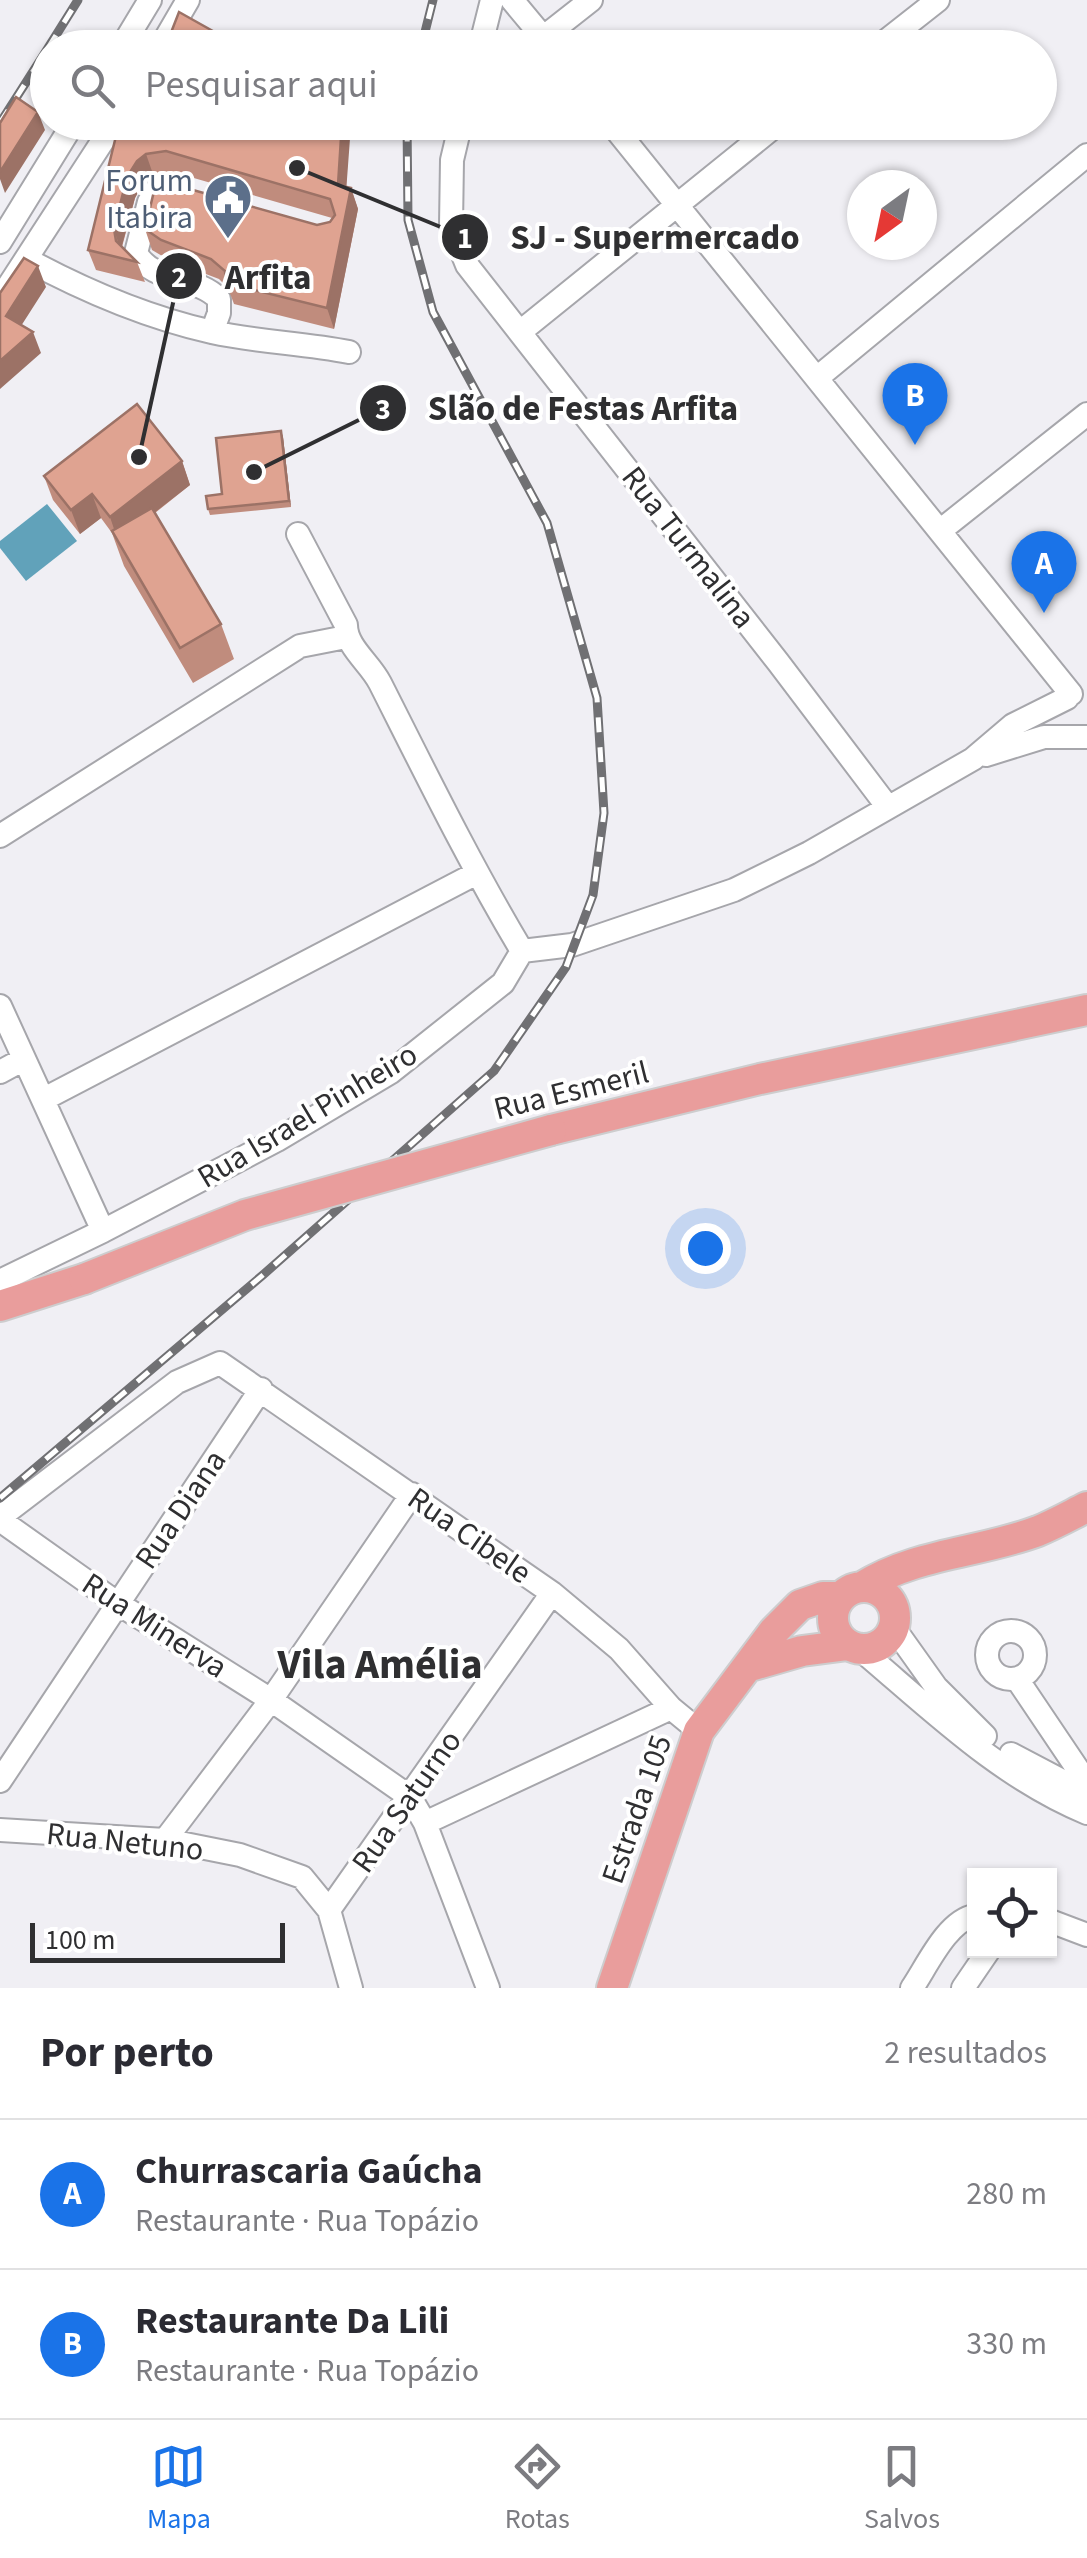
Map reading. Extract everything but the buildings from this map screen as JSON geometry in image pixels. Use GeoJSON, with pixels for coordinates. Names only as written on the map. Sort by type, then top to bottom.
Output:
{"type":"FeatureCollection","features":[{"type":"Feature","properties":{"kind":"main road","name":"Rua Esmeril"},"geometry":{"type":"LineString","coordinates":[[0,1306],[84,1279],[245,1215],[552,1130],[760,1079],[1087,1010]]}},
{"type":"Feature","properties":{"kind":"main road","name":"Estrada 105"},"geometry":{"type":"LineString","coordinates":[[612,1988],[699,1730],[774,1630],[800,1604],[851,1592],[886,1572],[1038,1531],[1087,1507]]}},
{"type":"Feature","properties":{"kind":"main road"},"geometry":{"type":"LineString","coordinates":[[750,1666],[802,1650],[875,1648],[887,1640],[912,1580],[940,1556]]}},
{"type":"Feature","properties":{"kind":"main road"},"geometry":{"type":"LineString","coordinates":[[854,1648],[838,1636],[832,1622],[834,1608],[851,1592],[877,1590],[889,1599],[895,1621]]}},
{"type":"Feature","properties":{"kind":"street"},"geometry":{"type":"LineString","coordinates":[[132,30],[150,0]]}},
{"type":"Feature","properties":{"kind":"street"},"geometry":{"type":"LineString","coordinates":[[170,30],[188,0]]}},
{"type":"Feature","properties":{"kind":"street"},"geometry":{"type":"LineString","coordinates":[[484,30],[492,0]]}},
{"type":"Feature","properties":{"kind":"street"},"geometry":{"type":"LineString","coordinates":[[512,0],[538,30]]}},
{"type":"Feature","properties":{"kind":"street"},"geometry":{"type":"LineString","coordinates":[[560,30],[590,0]]}},
{"type":"Feature","properties":{"kind":"street"},"geometry":{"type":"LineString","coordinates":[[899,30],[938,0]]}},
{"type":"Feature","properties":{"kind":"street"},"geometry":{"type":"LineString","coordinates":[[0,242],[63,140]]}},
{"type":"Feature","properties":{"kind":"street"},"geometry":{"type":"LineString","coordinates":[[0,299],[103,140]]}},
{"type":"Feature","properties":{"kind":"street","name":"Rua Turmalina"},"geometry":{"type":"LineString","coordinates":[[457,140],[452,160],[451,226],[467,265],[887,806]]}},
{"type":"Feature","properties":{"kind":"street"},"geometry":{"type":"LineString","coordinates":[[624,140],[1078,693]]}},
{"type":"Feature","properties":{"kind":"street"},"geometry":{"type":"LineString","coordinates":[[520,332],[757,140]]}},
{"type":"Feature","properties":{"kind":"street"},"geometry":{"type":"LineString","coordinates":[[817,378],[1087,154]]}},
{"type":"Feature","properties":{"kind":"street"},"geometry":{"type":"LineString","coordinates":[[204,196],[169,186],[157,189],[149,202],[136,253],[151,270],[208,288],[219,298],[220,313],[212,332]]}},
{"type":"Feature","properties":{"kind":"street"},"geometry":{"type":"LineString","coordinates":[[26,260],[106,299],[212,332],[349,352]]}},
{"type":"Feature","properties":{"kind":"street"},"geometry":{"type":"LineString","coordinates":[[941,530],[1087,414]]}},
{"type":"Feature","properties":{"kind":"street"},"geometry":{"type":"LineString","coordinates":[[298,534],[346,625],[346,637],[375,672],[475,874],[522,951],[572,945],[734,890],[809,853],[973,759],[1044,737],[1084,736]]}},
{"type":"Feature","properties":{"kind":"street"},"geometry":{"type":"LineString","coordinates":[[0,836],[300,646],[346,637]]}},
{"type":"Feature","properties":{"kind":"street"},"geometry":{"type":"LineString","coordinates":[[973,759],[1013,725],[1078,693]]}},
{"type":"Feature","properties":{"kind":"street"},"geometry":{"type":"LineString","coordinates":[[1078,693],[1060,710],[1062,724],[1084,736]]}},
{"type":"Feature","properties":{"kind":"street"},"geometry":{"type":"LineString","coordinates":[[44,1099],[475,874]]}},
{"type":"Feature","properties":{"kind":"street","name":"Rua Israel Pinheiro"},"geometry":{"type":"LineString","coordinates":[[0,1281],[276,1140],[391,1072],[503,983],[522,951]]}},
{"type":"Feature","properties":{"kind":"street"},"geometry":{"type":"LineString","coordinates":[[0,1006],[103,1231]]}},
{"type":"Feature","properties":{"kind":"street"},"geometry":{"type":"LineString","coordinates":[[0,1072],[24,1059]]}},
{"type":"Feature","properties":{"kind":"street","name":"Rua Cibele"},"geometry":{"type":"LineString","coordinates":[[0,1519],[177,1382],[220,1363],[552,1593],[620,1649],[671,1708],[699,1730]]}},
{"type":"Feature","properties":{"kind":"street","name":"Rua Diana"},"geometry":{"type":"LineString","coordinates":[[0,1781],[261,1388]]}},
{"type":"Feature","properties":{"kind":"street"},"geometry":{"type":"LineString","coordinates":[[165,1840],[271,1700],[412,1494]]}},
{"type":"Feature","properties":{"kind":"street","name":"Rua Minerva"},"geometry":{"type":"LineString","coordinates":[[0,1519],[118,1603],[271,1700],[410,1797]]}},
{"type":"Feature","properties":{"kind":"street","name":"Rua Saturno"},"geometry":{"type":"LineString","coordinates":[[329,1910],[552,1593]]}},
{"type":"Feature","properties":{"kind":"street"},"geometry":{"type":"LineString","coordinates":[[895,1621],[936,1687],[980,1732],[1025,1765],[1087,1794]]}},
{"type":"Feature","properties":{"kind":"street"},"geometry":{"type":"LineString","coordinates":[[854,1648],[1014,1775],[1051,1798],[1087,1813]]}},
{"type":"Feature","properties":{"kind":"street"},"geometry":{"type":"LineString","coordinates":[[1017,1679],[1087,1783]]}},
{"type":"Feature","properties":{"kind":"street"},"geometry":{"type":"LineString","coordinates":[[426,1823],[671,1708]]}},
{"type":"Feature","properties":{"kind":"street"},"geometry":{"type":"LineString","coordinates":[[410,1797],[426,1823],[488,1988]]}},
{"type":"Feature","properties":{"kind":"street","name":"Rua Netuno"},"geometry":{"type":"LineString","coordinates":[[0,1830],[165,1840],[240,1855],[302,1877],[329,1910],[351,1988]]}},
{"type":"Feature","properties":{"kind":"street"},"geometry":{"type":"LineString","coordinates":[[912,1988],[949,1933],[967,1917]]}},
{"type":"Feature","properties":{"kind":"street"},"geometry":{"type":"LineString","coordinates":[[1057,1924],[1087,1935]]}},
{"type":"Feature","properties":{"kind":"street"},"geometry":{"type":"LineString","coordinates":[[962,1988],[983,1958]]}},
{"type":"Feature","properties":{"kind":"water"},"geometry":{"type":"Polygon","coordinates":[[[47,504],[77,541],[26,581],[0,548],[0,541],[47,504]]]}},
{"type":"Feature","properties":{"kind":"railway"},"geometry":{"type":"LineString","coordinates":[[59,30],[78,0]]}},
{"type":"Feature","properties":{"kind":"railway"},"geometry":{"type":"LineString","coordinates":[[426,30],[433,0]]}},
{"type":"Feature","properties":{"kind":"railway"},"geometry":{"type":"LineString","coordinates":[[0,123],[30,76]]}},
{"type":"Feature","properties":{"kind":"railway"},"geometry":{"type":"LineString","coordinates":[[0,1498],[264,1274],[494,1071],[566,967],[593,895],[604,813],[597,698],[547,523],[433,312],[408,220],[407,140]]}},
{"type":"Feature","properties":{"kind":"place","name":"SJ - Supermercado"},"geometry":{"type":"Point","coordinates":[297,168]}},
{"type":"Feature","properties":{"kind":"place","name":"Forum Itabira"},"geometry":{"type":"Point","coordinates":[228,240]}},
{"type":"Feature","properties":{"kind":"place","name":"Restaurante Da Lili"},"geometry":{"type":"Point","coordinates":[915,445]}},
{"type":"Feature","properties":{"kind":"place","name":"Arfita"},"geometry":{"type":"Point","coordinates":[139,457]}},
{"type":"Feature","properties":{"kind":"place","name":"Slão de Festas Arfita"},"geometry":{"type":"Point","coordinates":[254,472]}},
{"type":"Feature","properties":{"kind":"place","name":"Churrascaria Gaúcha"},"geometry":{"type":"Point","coordinates":[1044,613]}},
{"type":"Feature","properties":{"kind":"district","name":"Vila Amélia"},"geometry":{"type":"Point","coordinates":[380,1663]}}]}
